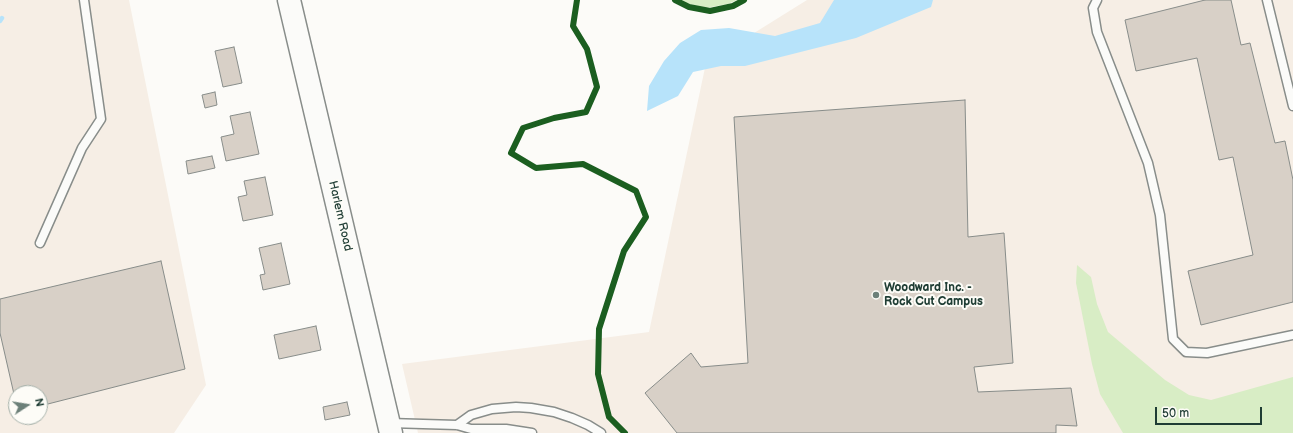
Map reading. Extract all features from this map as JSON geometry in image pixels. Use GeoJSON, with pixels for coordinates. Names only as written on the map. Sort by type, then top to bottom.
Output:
{"type":"FeatureCollection","features":[{"type":"Feature","properties":{"kind":"main road","name":"Harlem Road"},"geometry":{"type":"LineString","coordinates":[[289,0],[390,428]]}},
{"type":"Feature","properties":{"kind":"lane"},"geometry":{"type":"LineString","coordinates":[[40,243],[82,148],[102,119],[84,0]]}},
{"type":"Feature","properties":{"kind":"lane"},"geometry":{"type":"LineString","coordinates":[[1097,0],[1093,8],[1097,32],[1148,163],[1160,215],[1173,339],[1186,352],[1207,353],[1293,335]]}},
{"type":"Feature","properties":{"kind":"lane"},"geometry":{"type":"LineString","coordinates":[[1267,0],[1293,106]]}},
{"type":"Feature","properties":{"kind":"lane"},"geometry":{"type":"LineString","coordinates":[[457,425],[471,415],[492,409],[524,408],[554,412],[588,425],[601,433]]}},
{"type":"Feature","properties":{"kind":"lane"},"geometry":{"type":"LineString","coordinates":[[390,428],[457,425],[471,429],[506,429],[532,433]]}},
{"type":"Feature","properties":{"kind":"shaded area"},"geometry":{"type":"Polygon","coordinates":[[[0,0],[129,0],[206,385],[174,433],[0,433],[0,0]]]}},
{"type":"Feature","properties":{"kind":"shaded area"},"geometry":{"type":"Polygon","coordinates":[[[807,0],[1293,0],[1293,433],[418,433],[402,364],[649,332],[706,63],[807,0]]]}},
{"type":"Feature","properties":{"kind":"green space"},"geometry":{"type":"Polygon","coordinates":[[[681,0],[737,0],[728,4],[706,8],[686,3],[681,0]]]}},
{"type":"Feature","properties":{"kind":"green space"},"geometry":{"type":"Polygon","coordinates":[[[1077,265],[1091,277],[1097,304],[1108,332],[1165,380],[1189,395],[1211,400],[1293,377],[1293,433],[1123,433],[1100,394],[1092,364],[1076,283],[1077,265]]]}},
{"type":"Feature","properties":{"kind":"water"},"geometry":{"type":"Polygon","coordinates":[[[834,0],[933,0],[931,7],[856,38],[745,66],[721,66],[693,72],[678,96],[647,111],[649,86],[664,61],[680,43],[701,30],[729,28],[775,36],[820,23],[834,0]]]}},
{"type":"Feature","properties":{"kind":"building"},"geometry":{"type":"Polygon","coordinates":[[[1205,0],[1231,0],[1241,45],[1250,43],[1275,143],[1285,141],[1293,180],[1293,302],[1201,325],[1188,271],[1253,255],[1233,157],[1219,160],[1197,58],[1136,71],[1125,20],[1205,0]]]}},
{"type":"Feature","properties":{"kind":"building"},"geometry":{"type":"Polygon","coordinates":[[[234,47],[242,83],[223,87],[215,51],[234,47]]]}},
{"type":"Feature","properties":{"kind":"building"},"geometry":{"type":"Polygon","coordinates":[[[215,92],[217,105],[205,108],[202,95],[215,92]]]}},
{"type":"Feature","properties":{"kind":"building","name":"Woodward Inc. - Rock Cut Campus"},"geometry":{"type":"Polygon","coordinates":[[[965,100],[968,237],[1004,233],[1013,363],[974,367],[978,392],[1071,388],[1077,426],[1056,425],[1056,433],[677,433],[645,393],[691,353],[701,367],[748,363],[734,117],[965,100]]]}},
{"type":"Feature","properties":{"kind":"building"},"geometry":{"type":"Polygon","coordinates":[[[250,112],[259,154],[226,161],[221,137],[234,134],[230,116],[250,112]]]}},
{"type":"Feature","properties":{"kind":"building"},"geometry":{"type":"Polygon","coordinates":[[[212,156],[215,168],[188,174],[186,161],[212,156]]]}},
{"type":"Feature","properties":{"kind":"building"},"geometry":{"type":"Polygon","coordinates":[[[265,177],[273,215],[243,221],[238,197],[247,195],[244,181],[265,177]]]}},
{"type":"Feature","properties":{"kind":"building"},"geometry":{"type":"Polygon","coordinates":[[[281,243],[290,284],[263,290],[260,275],[265,274],[259,248],[281,243]]]}},
{"type":"Feature","properties":{"kind":"building"},"geometry":{"type":"Polygon","coordinates":[[[161,261],[185,369],[48,404],[48,385],[12,385],[0,333],[0,299],[161,261]]]}},
{"type":"Feature","properties":{"kind":"building"},"geometry":{"type":"Polygon","coordinates":[[[316,326],[321,350],[279,359],[274,335],[316,326]]]}},
{"type":"Feature","properties":{"kind":"building"},"geometry":{"type":"Polygon","coordinates":[[[347,402],[350,415],[325,420],[323,407],[347,402]]]}},
{"type":"Feature","properties":{"kind":"cycle path"},"geometry":{"type":"LineString","coordinates":[[577,0],[573,26],[587,49],[597,87],[586,112],[554,118],[523,128],[511,153],[536,168],[583,164],[636,191],[646,217],[624,251],[599,329],[598,374],[609,417],[625,433]]}},
{"type":"Feature","properties":{"kind":"cycle path"},"geometry":{"type":"LineString","coordinates":[[675,0],[689,7],[710,11],[733,6],[744,0]]}},
{"type":"Feature","properties":{"kind":"place","name":"Woodward Inc. - Rock Cut Campus"},"geometry":{"type":"Point","coordinates":[876,295]}}]}
